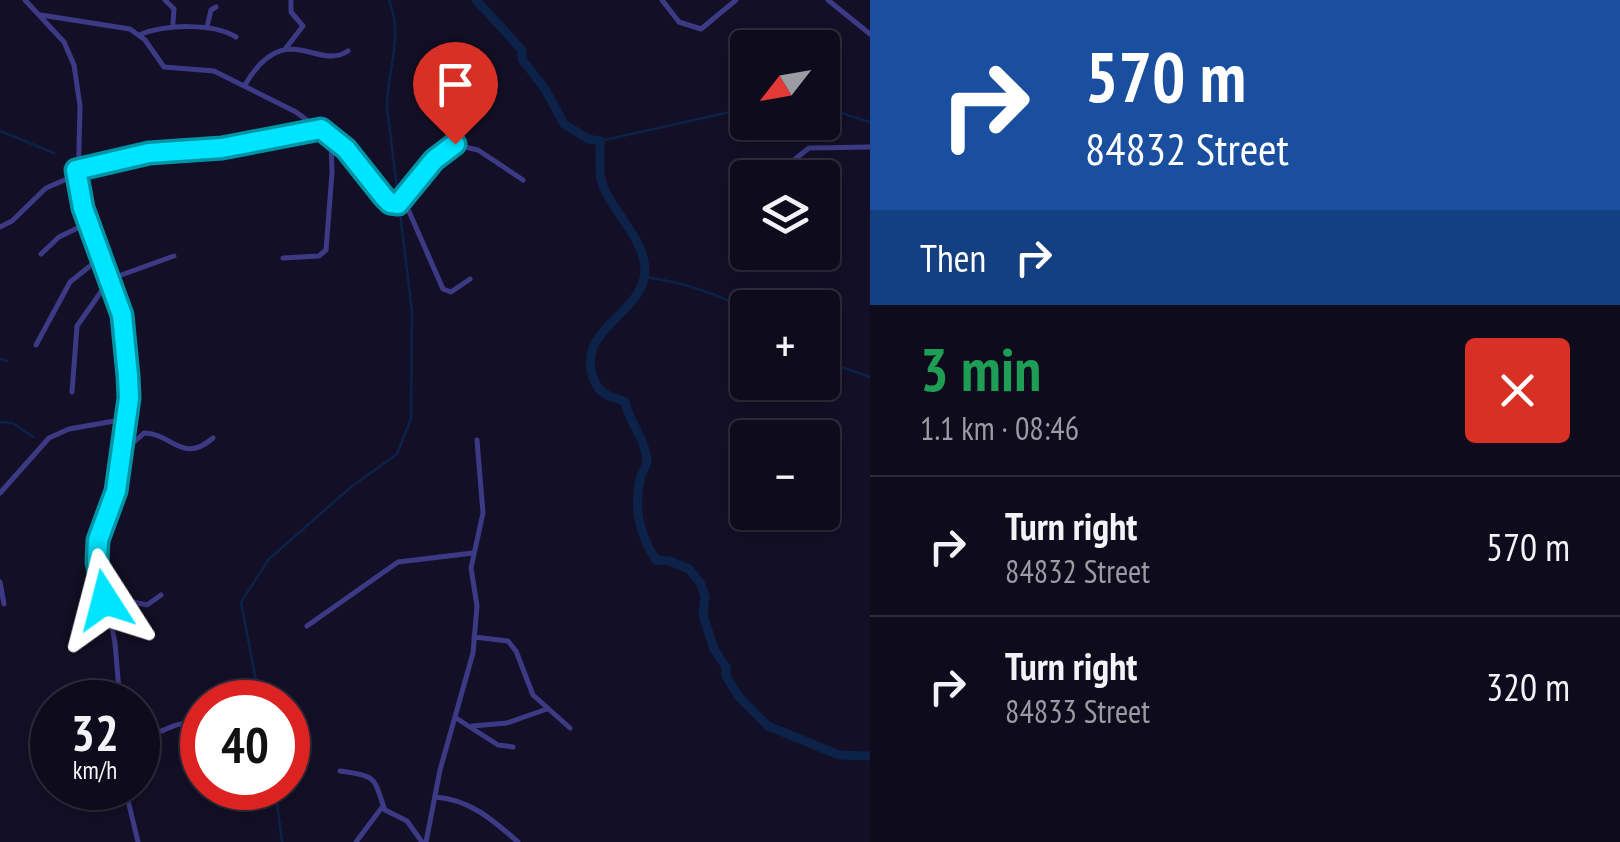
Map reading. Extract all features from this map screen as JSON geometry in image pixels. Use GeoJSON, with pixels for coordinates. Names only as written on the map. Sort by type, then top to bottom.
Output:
{"type":"FeatureCollection","features":[{"type":"Feature","properties":{"kind":"street"},"geometry":{"type":"LineString","coordinates":[[25,0],[64,42],[74,66],[80,106],[76,172],[88,223],[124,323],[129,398],[114,503],[98,540],[97,562],[118,680]]}},
{"type":"Feature","properties":{"kind":"street"},"geometry":{"type":"LineString","coordinates":[[166,0],[174,9],[173,23]]}},
{"type":"Feature","properties":{"kind":"street"},"geometry":{"type":"LineString","coordinates":[[284,50],[302,26],[291,12],[290,0]]}},
{"type":"Feature","properties":{"kind":"street"},"geometry":{"type":"LineString","coordinates":[[662,0],[678,22],[700,29],[736,0]]}},
{"type":"Feature","properties":{"kind":"street"},"geometry":{"type":"LineString","coordinates":[[828,0],[870,34]]}},
{"type":"Feature","properties":{"kind":"street"},"geometry":{"type":"LineString","coordinates":[[206,26],[211,10],[216,7]]}},
{"type":"Feature","properties":{"kind":"street"},"geometry":{"type":"LineString","coordinates":[[41,16],[118,26],[139,35],[164,67],[214,70],[245,86],[330,135],[390,203],[404,200],[427,168],[455,144],[478,150],[523,180]]}},
{"type":"Feature","properties":{"kind":"street"},"geometry":{"type":"LineString","coordinates":[[166,30],[181,20]]}},
{"type":"Feature","properties":{"kind":"street"},"geometry":{"type":"LineString","coordinates":[[139,35],[206,26],[236,37]]}},
{"type":"Feature","properties":{"kind":"street"},"geometry":{"type":"LineString","coordinates":[[245,86],[258,63],[284,50],[336,56],[348,51]]}},
{"type":"Feature","properties":{"kind":"street"},"geometry":{"type":"LineString","coordinates":[[0,227],[12,222],[46,188],[76,172],[149,153],[222,148],[321,129]]}},
{"type":"Feature","properties":{"kind":"street"},"geometry":{"type":"LineString","coordinates":[[282,258],[319,256],[326,250],[332,173],[330,135]]}},
{"type":"Feature","properties":{"kind":"street"},"geometry":{"type":"LineString","coordinates":[[793,160],[809,148],[870,146]]}},
{"type":"Feature","properties":{"kind":"street"},"geometry":{"type":"LineString","coordinates":[[404,200],[443,289],[454,290],[470,279]]}},
{"type":"Feature","properties":{"kind":"street"},"geometry":{"type":"LineString","coordinates":[[41,254],[59,237],[88,223]]}},
{"type":"Feature","properties":{"kind":"street"},"geometry":{"type":"LineString","coordinates":[[72,392],[76,326],[110,279],[174,256]]}},
{"type":"Feature","properties":{"kind":"street"},"geometry":{"type":"LineString","coordinates":[[36,345],[72,278],[100,258]]}},
{"type":"Feature","properties":{"kind":"street"},"geometry":{"type":"LineString","coordinates":[[0,495],[49,438],[69,429],[126,419]]}},
{"type":"Feature","properties":{"kind":"street"},"geometry":{"type":"LineString","coordinates":[[122,453],[139,436],[150,432],[181,449],[198,448],[213,438]]}},
{"type":"Feature","properties":{"kind":"street"},"geometry":{"type":"LineString","coordinates":[[424,842],[470,669],[478,606],[471,568],[483,514],[477,440]]}},
{"type":"Feature","properties":{"kind":"street"},"geometry":{"type":"LineString","coordinates":[[307,626],[398,562],[473,553]]}},
{"type":"Feature","properties":{"kind":"street"},"geometry":{"type":"LineString","coordinates":[[0,582],[4,604]]}},
{"type":"Feature","properties":{"kind":"street"},"geometry":{"type":"LineString","coordinates":[[105,600],[146,605],[160,595]]}},
{"type":"Feature","properties":{"kind":"street"},"geometry":{"type":"LineString","coordinates":[[474,637],[508,640],[516,651],[527,686],[570,728]]}},
{"type":"Feature","properties":{"kind":"street"},"geometry":{"type":"LineString","coordinates":[[472,726],[507,723],[547,709]]}},
{"type":"Feature","properties":{"kind":"street"},"geometry":{"type":"LineString","coordinates":[[456,718],[498,745],[513,748]]}},
{"type":"Feature","properties":{"kind":"street"},"geometry":{"type":"LineString","coordinates":[[340,771],[375,781],[387,812],[411,824],[424,842]]}},
{"type":"Feature","properties":{"kind":"street"},"geometry":{"type":"LineString","coordinates":[[435,797],[455,800],[481,812],[518,842]]}},
{"type":"Feature","properties":{"kind":"street"},"geometry":{"type":"LineString","coordinates":[[356,842],[383,806]]}},
{"type":"Feature","properties":{"kind":"street"},"geometry":{"type":"LineString","coordinates":[[130,810],[138,842]]}},
{"type":"Feature","properties":{"kind":"waterway"},"geometry":{"type":"LineString","coordinates":[[256,680],[241,602],[269,559],[351,487],[397,454],[411,419],[412,311],[387,107],[395,41],[389,0]]}},
{"type":"Feature","properties":{"kind":"waterway"},"geometry":{"type":"LineString","coordinates":[[476,0],[522,50],[522,59],[545,89],[564,124],[588,139],[600,141],[600,175],[605,189],[641,250],[644,278],[638,293],[605,329],[591,357],[596,385],[606,395],[625,402],[644,446],[647,463],[641,476],[638,509],[650,550],[656,560],[689,569],[701,584],[705,597],[703,615],[714,649],[726,667],[726,676],[739,697],[768,726],[839,755],[870,756]]}},
{"type":"Feature","properties":{"kind":"waterway"},"geometry":{"type":"LineString","coordinates":[[600,141],[730,112]]}},
{"type":"Feature","properties":{"kind":"waterway"},"geometry":{"type":"LineString","coordinates":[[840,113],[870,122]]}},
{"type":"Feature","properties":{"kind":"waterway"},"geometry":{"type":"LineString","coordinates":[[0,131],[54,153]]}},
{"type":"Feature","properties":{"kind":"waterway"},"geometry":{"type":"LineString","coordinates":[[645,277],[698,289],[730,302]]}},
{"type":"Feature","properties":{"kind":"waterway"},"geometry":{"type":"LineString","coordinates":[[0,359],[7,361]]}},
{"type":"Feature","properties":{"kind":"waterway"},"geometry":{"type":"LineString","coordinates":[[840,366],[870,377]]}},
{"type":"Feature","properties":{"kind":"waterway"},"geometry":{"type":"LineString","coordinates":[[0,422],[13,423],[33,437]]}},
{"type":"Feature","properties":{"kind":"waterway"},"geometry":{"type":"LineString","coordinates":[[278,810],[282,842]]}},
{"type":"Feature","properties":{"kind":"route"},"geometry":{"type":"LineString","coordinates":[[105,600],[97,562],[98,540],[114,503],[129,398],[128,376],[122,315],[83,208],[76,170],[149,153],[222,148],[321,129],[346,149],[390,203],[398,204],[434,160],[455,144]]}}]}
